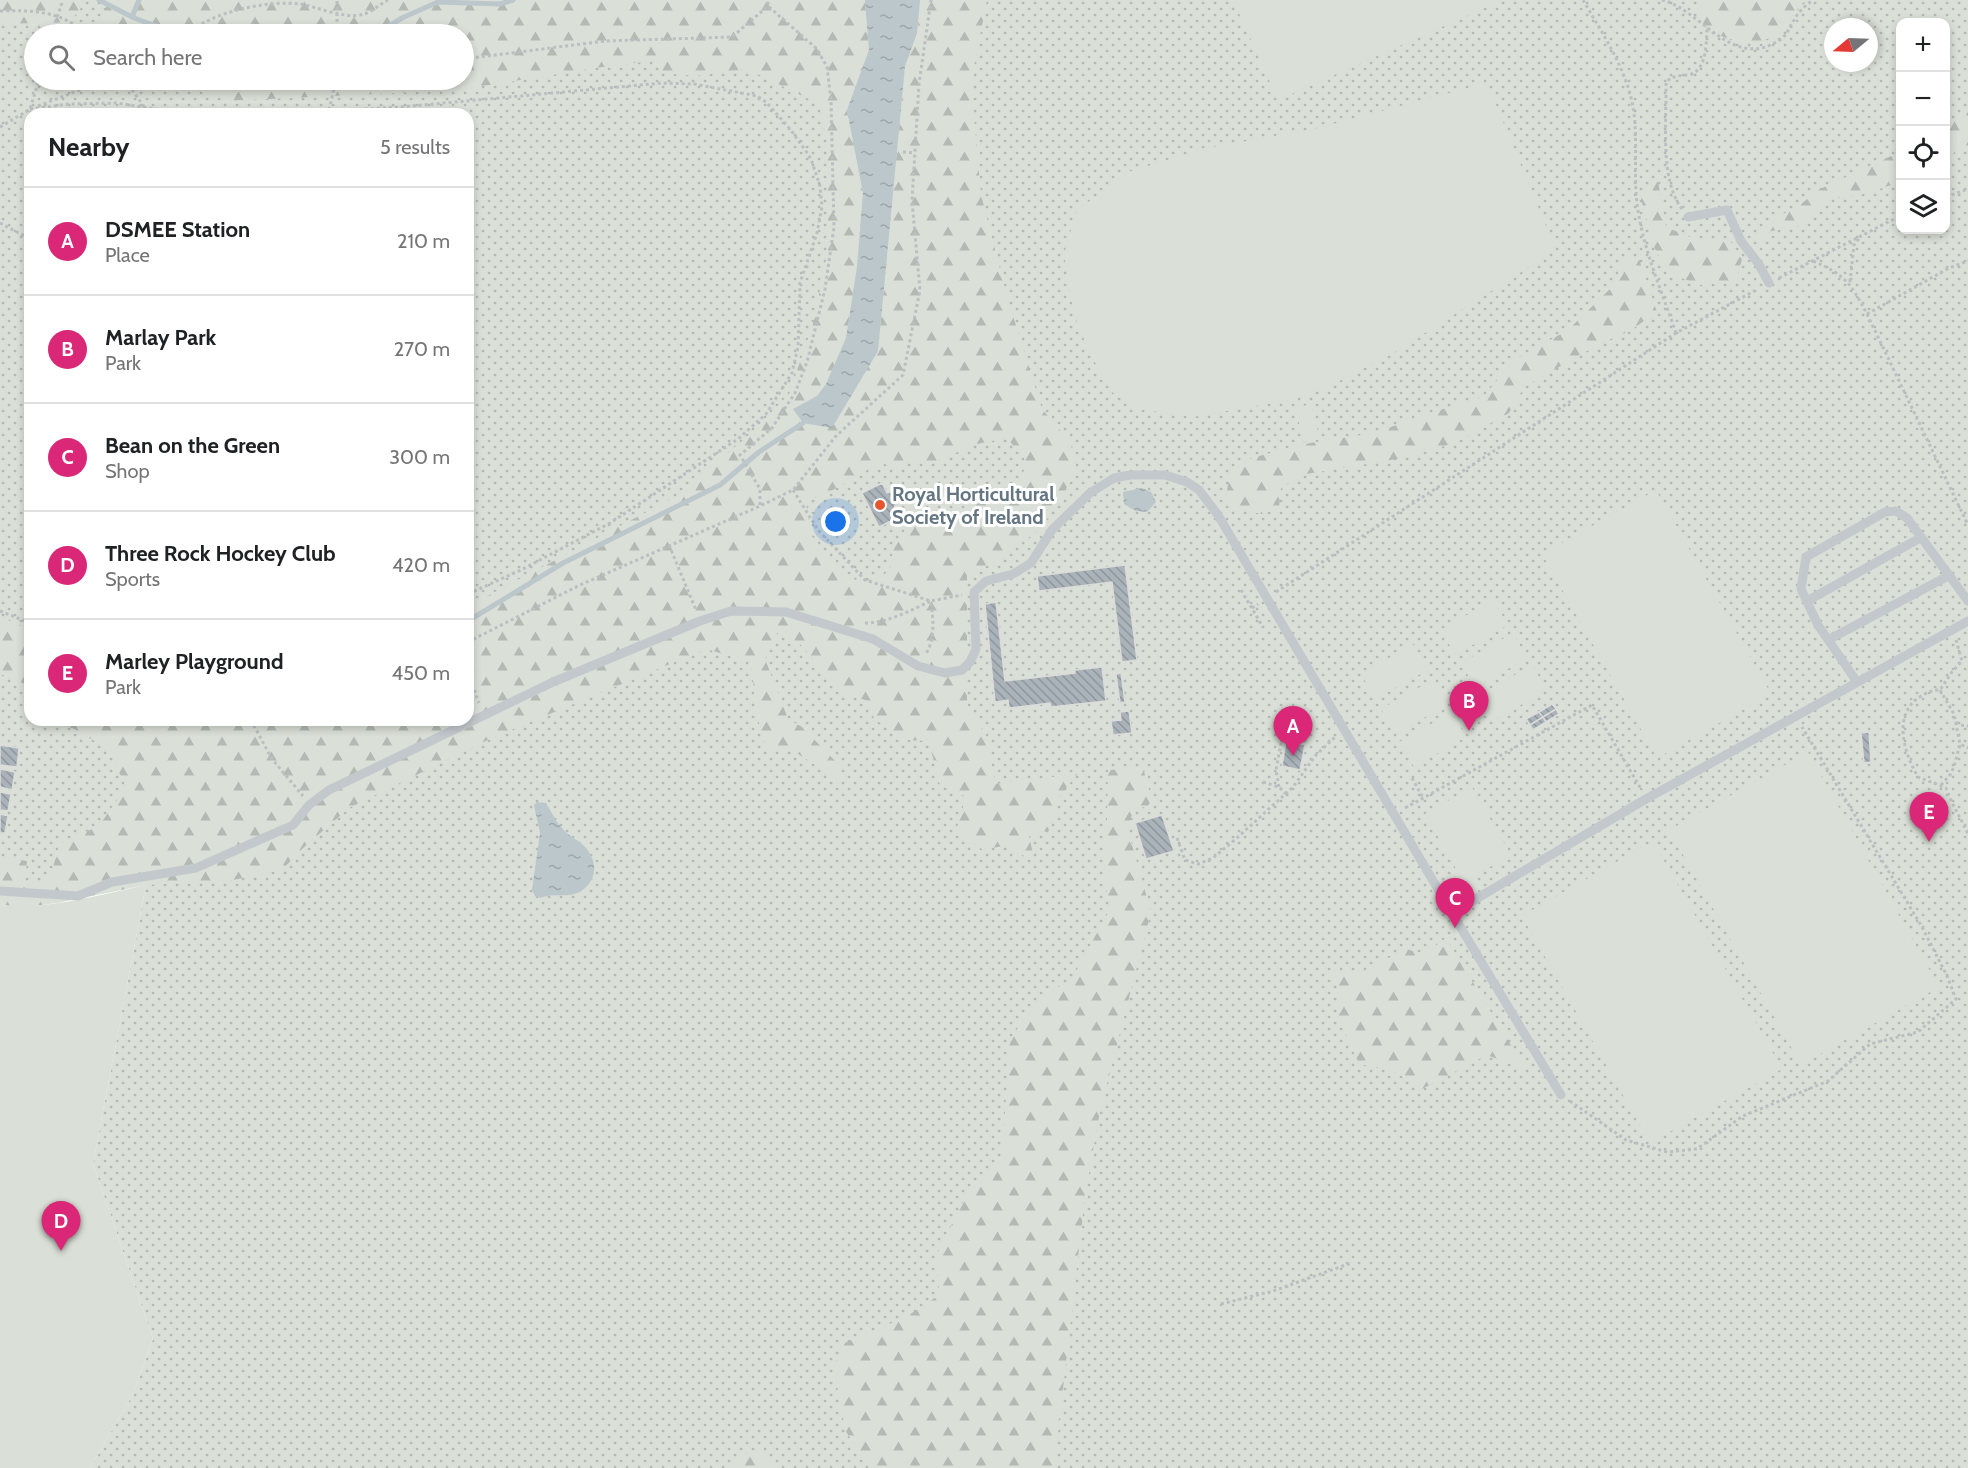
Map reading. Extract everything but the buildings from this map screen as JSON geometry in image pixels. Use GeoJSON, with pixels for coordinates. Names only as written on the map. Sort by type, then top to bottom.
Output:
{"type":"FeatureCollection","features":[{"type":"Feature","properties":{"kind":"lane"},"geometry":{"type":"LineString","coordinates":[[1688,217],[1727,210],[1741,241],[1758,263],[1769,283]]}},
{"type":"Feature","properties":{"kind":"lane"},"geometry":{"type":"LineString","coordinates":[[474,721],[553,682],[700,621],[731,611],[786,612],[873,639],[918,666],[945,674],[962,670],[970,662],[976,649],[974,592],[986,581],[1013,574],[1031,563],[1052,530],[1090,493],[1114,478],[1130,475],[1166,475],[1187,482],[1200,490],[1218,515],[1561,1095]]}},
{"type":"Feature","properties":{"kind":"lane"},"geometry":{"type":"LineString","coordinates":[[1857,682],[1828,640],[1801,589],[1806,557],[1885,512],[1896,512],[1907,518],[1968,601]]}},
{"type":"Feature","properties":{"kind":"lane"},"geometry":{"type":"LineString","coordinates":[[1807,601],[1920,538]]}},
{"type":"Feature","properties":{"kind":"lane"},"geometry":{"type":"LineString","coordinates":[[1828,640],[1948,576]]}},
{"type":"Feature","properties":{"kind":"lane"},"geometry":{"type":"LineString","coordinates":[[1452,913],[1646,799],[1968,621]]}},
{"type":"Feature","properties":{"kind":"lane"},"geometry":{"type":"LineString","coordinates":[[0,891],[78,896],[112,882],[196,868],[293,825],[309,804],[329,790],[463,726]]}},
{"type":"Feature","properties":{"kind":"path"},"geometry":{"type":"LineString","coordinates":[[54,24],[63,0]]}},
{"type":"Feature","properties":{"kind":"path"},"geometry":{"type":"LineString","coordinates":[[337,0],[337,24]]}},
{"type":"Feature","properties":{"kind":"path"},"geometry":{"type":"LineString","coordinates":[[203,24],[246,6],[301,4],[337,14],[363,15],[388,0]]}},
{"type":"Feature","properties":{"kind":"path"},"geometry":{"type":"LineString","coordinates":[[760,506],[760,489],[740,455],[772,428],[795,393],[807,362],[825,289],[834,227],[831,100],[827,68],[817,49],[768,6],[768,0]]}},
{"type":"Feature","properties":{"kind":"path"},"geometry":{"type":"LineString","coordinates":[[474,639],[580,585],[793,490],[836,436],[903,375],[920,290],[912,201],[919,84],[931,0]]}},
{"type":"Feature","properties":{"kind":"path"},"geometry":{"type":"LineString","coordinates":[[1583,0],[1619,62],[1630,92],[1635,124],[1635,193],[1639,217],[1676,333]]}},
{"type":"Feature","properties":{"kind":"path"},"geometry":{"type":"LineString","coordinates":[[1662,0],[1683,8],[1707,29],[1730,43],[1744,48],[1771,44],[1782,38],[1789,31],[1794,19],[1813,0]]}},
{"type":"Feature","properties":{"kind":"path"},"geometry":{"type":"LineString","coordinates":[[474,58],[605,40],[732,37],[768,6]]}},
{"type":"Feature","properties":{"kind":"path"},"geometry":{"type":"LineString","coordinates":[[0,11],[19,10],[57,15],[71,24]]}},
{"type":"Feature","properties":{"kind":"path"},"geometry":{"type":"LineString","coordinates":[[1688,217],[1675,199],[1670,181],[1666,143],[1666,82],[1673,76],[1690,75],[1702,63],[1707,29]]}},
{"type":"Feature","properties":{"kind":"path"},"geometry":{"type":"LineString","coordinates":[[376,108],[471,102],[637,84],[694,84],[757,96],[766,102],[808,154],[820,186],[822,207],[817,233],[801,283],[795,363],[792,373],[766,414],[738,439],[610,523],[521,570],[474,591]]}},
{"type":"Feature","properties":{"kind":"path"},"geometry":{"type":"LineString","coordinates":[[30,108],[36,90]]}},
{"type":"Feature","properties":{"kind":"path"},"geometry":{"type":"LineString","coordinates":[[33,108],[80,90]]}},
{"type":"Feature","properties":{"kind":"path"},"geometry":{"type":"LineString","coordinates":[[132,90],[145,108]]}},
{"type":"Feature","properties":{"kind":"path"},"geometry":{"type":"LineString","coordinates":[[330,108],[334,90]]}},
{"type":"Feature","properties":{"kind":"path"},"geometry":{"type":"LineString","coordinates":[[38,108],[68,104],[117,103],[145,108]]}},
{"type":"Feature","properties":{"kind":"path"},"geometry":{"type":"LineString","coordinates":[[0,127],[24,113]]}},
{"type":"Feature","properties":{"kind":"path"},"geometry":{"type":"LineString","coordinates":[[903,152],[915,153]]}},
{"type":"Feature","properties":{"kind":"path"},"geometry":{"type":"LineString","coordinates":[[1950,196],[1968,189]]}},
{"type":"Feature","properties":{"kind":"path"},"geometry":{"type":"LineString","coordinates":[[1267,597],[1676,333],[1863,233],[1896,218]]}},
{"type":"Feature","properties":{"kind":"path"},"geometry":{"type":"LineString","coordinates":[[0,223],[24,236]]}},
{"type":"Feature","properties":{"kind":"path"},"geometry":{"type":"LineString","coordinates":[[1850,282],[1854,245],[1863,233]]}},
{"type":"Feature","properties":{"kind":"path"},"geometry":{"type":"LineString","coordinates":[[1812,260],[1828,267],[1850,282],[1868,314],[1968,525]]}},
{"type":"Feature","properties":{"kind":"path"},"geometry":{"type":"LineString","coordinates":[[1868,314],[1950,268],[1968,261]]}},
{"type":"Feature","properties":{"kind":"path"},"geometry":{"type":"LineString","coordinates":[[793,490],[818,530],[865,580],[931,601]]}},
{"type":"Feature","properties":{"kind":"path"},"geometry":{"type":"LineString","coordinates":[[669,545],[700,621]]}},
{"type":"Feature","properties":{"kind":"path"},"geometry":{"type":"LineString","coordinates":[[1241,590],[1263,627]]}},
{"type":"Feature","properties":{"kind":"path"},"geometry":{"type":"LineString","coordinates":[[863,623],[874,623],[931,601],[974,592]]}},
{"type":"Feature","properties":{"kind":"path"},"geometry":{"type":"LineString","coordinates":[[918,666],[929,649],[932,638],[934,626],[931,601]]}},
{"type":"Feature","properties":{"kind":"path"},"geometry":{"type":"LineString","coordinates":[[0,611],[24,621]]}},
{"type":"Feature","properties":{"kind":"path"},"geometry":{"type":"LineString","coordinates":[[1940,690],[1952,672],[1964,662],[1955,635],[1951,631]]}},
{"type":"Feature","properties":{"kind":"path"},"geometry":{"type":"LineString","coordinates":[[474,689],[484,716]]}},
{"type":"Feature","properties":{"kind":"path"},"geometry":{"type":"LineString","coordinates":[[1940,690],[1954,714],[1960,744],[1954,767],[1941,785]]}},
{"type":"Feature","properties":{"kind":"path"},"geometry":{"type":"LineString","coordinates":[[1940,690],[1930,691],[1914,701],[1903,721],[1905,747],[1918,777],[1946,788],[1953,807],[1966,822],[1968,834]]}},
{"type":"Feature","properties":{"kind":"path"},"geometry":{"type":"LineString","coordinates":[[1394,814],[1592,705],[1646,799]]}},
{"type":"Feature","properties":{"kind":"path"},"geometry":{"type":"LineString","coordinates":[[1561,1095],[1626,1140],[1667,1152],[1697,1149],[1743,1116],[1828,1081],[1870,1044],[1918,1032],[1956,999],[1922,927],[1795,716]]}},
{"type":"Feature","properties":{"kind":"path"},"geometry":{"type":"LineString","coordinates":[[1956,722],[1959,725],[1968,726]]}},
{"type":"Feature","properties":{"kind":"path"},"geometry":{"type":"LineString","coordinates":[[254,726],[272,759],[309,804]]}},
{"type":"Feature","properties":{"kind":"path"},"geometry":{"type":"LineString","coordinates":[[1177,838],[1185,861],[1198,864],[1213,858],[1268,812],[1286,794],[1315,756],[1344,731]]}},
{"type":"Feature","properties":{"kind":"path"},"geometry":{"type":"LineString","coordinates":[[1279,788],[1276,770],[1283,733]]}},
{"type":"Feature","properties":{"kind":"path"},"geometry":{"type":"LineString","coordinates":[[1960,744],[1968,748]]}},
{"type":"Feature","properties":{"kind":"path"},"geometry":{"type":"LineString","coordinates":[[1412,778],[1423,798]]}},
{"type":"Feature","properties":{"kind":"path"},"geometry":{"type":"LineString","coordinates":[[1263,782],[1279,788],[1286,794]]}},
{"type":"Feature","properties":{"kind":"path"},"geometry":{"type":"LineString","coordinates":[[1221,1305],[1351,1263]]}},
{"type":"Feature","properties":{"kind":"green space"},"geometry":{"type":"Polygon","coordinates":[[[0,0],[1968,0],[1968,1468],[90,1468],[133,1394],[153,1339],[93,1164],[146,885],[0,905],[0,0]]]}},
{"type":"Feature","properties":{"kind":"green space"},"geometry":{"type":"Polygon","coordinates":[[[0,0],[87,0],[70,22],[0,24],[0,0]]]}},
{"type":"Feature","properties":{"kind":"green space"},"geometry":{"type":"Polygon","coordinates":[[[109,0],[865,0],[869,50],[847,110],[863,193],[857,267],[846,338],[826,384],[803,423],[878,351],[905,66],[917,33],[920,0],[987,0],[971,82],[981,195],[1008,300],[1042,409],[1071,443],[1075,474],[1042,527],[1005,556],[967,576],[967,704],[988,739],[995,784],[1077,774],[1059,797],[1050,830],[1029,836],[1035,863],[1007,845],[983,850],[956,831],[966,797],[939,783],[929,741],[907,740],[874,719],[869,701],[854,697],[830,685],[819,665],[798,642],[777,633],[765,659],[788,719],[802,727],[839,765],[839,780],[795,752],[766,748],[757,716],[751,662],[706,649],[494,737],[349,808],[302,849],[282,870],[233,880],[146,885],[25,907],[0,905],[0,857],[27,861],[25,881],[48,884],[60,843],[99,826],[126,787],[108,749],[67,726],[474,726],[474,603],[675,497],[748,436],[789,394],[813,324],[828,250],[827,143],[819,104],[747,69],[696,76],[663,73],[659,60],[474,87],[474,24],[100,24],[109,0]],[[1007,438],[977,444],[932,463],[908,462],[896,470],[881,462],[831,491],[806,502],[810,534],[834,562],[858,582],[882,577],[890,568],[894,546],[911,521],[950,515],[1014,489],[1028,463],[1007,438]]]}},
{"type":"Feature","properties":{"kind":"green space"},"geometry":{"type":"Polygon","coordinates":[[[1233,0],[1503,0],[1278,100],[1233,0]]]}},
{"type":"Feature","properties":{"kind":"green space"},"geometry":{"type":"Polygon","coordinates":[[[1698,0],[1806,0],[1773,36],[1751,42],[1723,37],[1708,28],[1699,18],[1698,0]]]}},
{"type":"Feature","properties":{"kind":"green space"},"geometry":{"type":"Polygon","coordinates":[[[1487,83],[1556,250],[1395,352],[1324,389],[1289,400],[1193,417],[1138,409],[1113,393],[1090,354],[1074,315],[1064,254],[1077,210],[1131,171],[1207,148],[1314,129],[1487,83]]]}},
{"type":"Feature","properties":{"kind":"green space"},"geometry":{"type":"Polygon","coordinates":[[[203,90],[458,90],[227,101],[203,90]]]}},
{"type":"Feature","properties":{"kind":"green space"},"geometry":{"type":"Polygon","coordinates":[[[1968,110],[1968,150],[1950,155],[1950,123],[1968,110]]]}},
{"type":"Feature","properties":{"kind":"green space"},"geometry":{"type":"Polygon","coordinates":[[[1896,154],[1896,181],[1891,185],[1864,194],[1832,199],[1815,210],[1808,221],[1795,227],[1771,231],[1760,243],[1751,237],[1769,222],[1801,204],[1820,189],[1896,154]]]}},
{"type":"Feature","properties":{"kind":"green space"},"geometry":{"type":"Polygon","coordinates":[[[1658,181],[1666,227],[1695,239],[1731,242],[1742,259],[1736,281],[1700,285],[1668,273],[1654,247],[1641,199],[1658,181]]]}},
{"type":"Feature","properties":{"kind":"green space"},"geometry":{"type":"Polygon","coordinates":[[[1625,255],[1639,259],[1657,312],[1628,332],[1601,343],[1524,387],[1509,413],[1455,443],[1397,459],[1306,474],[1281,487],[1279,508],[1262,514],[1237,509],[1226,496],[1230,474],[1242,461],[1298,445],[1374,433],[1483,397],[1514,360],[1568,330],[1614,285],[1625,255]]]}},
{"type":"Feature","properties":{"kind":"green space"},"geometry":{"type":"Polygon","coordinates":[[[1311,404],[1320,439],[1304,442],[1295,408],[1311,404]]]}},
{"type":"Feature","properties":{"kind":"green space"},"geometry":{"type":"Polygon","coordinates":[[[1656,490],[1771,694],[1657,758],[1542,554],[1656,490]]]}},
{"type":"Feature","properties":{"kind":"green space"},"geometry":{"type":"Polygon","coordinates":[[[1493,600],[1508,625],[1455,655],[1441,630],[1493,600]]]}},
{"type":"Feature","properties":{"kind":"green space"},"geometry":{"type":"Polygon","coordinates":[[[0,617],[24,627],[24,684],[0,674],[0,617]]]}},
{"type":"Feature","properties":{"kind":"green space"},"geometry":{"type":"Polygon","coordinates":[[[1513,633],[1527,658],[1475,688],[1461,663],[1513,633]]]}},
{"type":"Feature","properties":{"kind":"green space"},"geometry":{"type":"Polygon","coordinates":[[[1413,644],[1428,670],[1375,699],[1361,674],[1413,644]]]}},
{"type":"Feature","properties":{"kind":"green space"},"geometry":{"type":"Polygon","coordinates":[[[1532,665],[1547,690],[1494,720],[1480,695],[1532,665]]]}},
{"type":"Feature","properties":{"kind":"green space"},"geometry":{"type":"Polygon","coordinates":[[[1434,679],[1448,704],[1396,734],[1381,709],[1434,679]]]}},
{"type":"Feature","properties":{"kind":"green space"},"geometry":{"type":"Polygon","coordinates":[[[1452,712],[1466,737],[1414,767],[1399,742],[1452,712]]]}},
{"type":"Feature","properties":{"kind":"green space"},"geometry":{"type":"Polygon","coordinates":[[[1808,752],[1939,987],[1801,1065],[1669,830],[1808,752]]]}},
{"type":"Feature","properties":{"kind":"green space"},"geometry":{"type":"Polygon","coordinates":[[[1143,768],[1152,800],[1147,807],[1135,808],[1127,827],[1151,912],[1100,1111],[1085,1196],[1054,1468],[869,1468],[845,1430],[834,1369],[842,1344],[906,1317],[939,1295],[937,1254],[968,1192],[1002,1155],[1010,1039],[1045,990],[1069,984],[1110,909],[1102,869],[1107,820],[1108,770],[1143,768]]]}},
{"type":"Feature","properties":{"kind":"green space"},"geometry":{"type":"Polygon","coordinates":[[[1472,787],[1511,855],[1474,876],[1481,889],[1469,895],[1425,814],[1472,787]]]}},
{"type":"Feature","properties":{"kind":"green space"},"geometry":{"type":"Polygon","coordinates":[[[1653,841],[1782,1069],[1650,1143],[1522,916],[1653,841]]]}},
{"type":"Feature","properties":{"kind":"green space"},"geometry":{"type":"Polygon","coordinates":[[[146,885],[93,1164],[153,1339],[133,1394],[90,1468],[0,1468],[0,905],[55,904],[146,885]]]}},
{"type":"Feature","properties":{"kind":"green space"},"geometry":{"type":"Polygon","coordinates":[[[1446,938],[1526,1070],[1487,1055],[1422,1089],[1395,1072],[1359,1064],[1338,1016],[1339,987],[1327,971],[1361,972],[1406,949],[1424,954],[1446,938]]]}},
{"type":"Feature","properties":{"kind":"green space"},"geometry":{"type":"Polygon","coordinates":[[[754,1450],[766,1455],[778,1468],[731,1468],[744,1455],[754,1450]]]}},
{"type":"Feature","properties":{"kind":"water"},"geometry":{"type":"Polygon","coordinates":[[[865,0],[920,0],[917,33],[905,66],[878,351],[832,428],[803,423],[793,409],[817,396],[826,384],[846,338],[857,267],[863,193],[847,110],[869,50],[865,0]]]}},
{"type":"Feature","properties":{"kind":"water"},"geometry":{"type":"Polygon","coordinates":[[[1142,488],[1151,492],[1156,502],[1147,512],[1136,511],[1124,504],[1123,492],[1142,488]]]}},
{"type":"Feature","properties":{"kind":"water"},"geometry":{"type":"Polygon","coordinates":[[[537,802],[546,803],[561,827],[586,848],[593,859],[593,877],[581,891],[541,898],[535,896],[532,890],[540,833],[534,805],[537,802]]]}},
{"type":"Feature","properties":{"kind":"waterway"},"geometry":{"type":"LineString","coordinates":[[99,0],[132,17],[139,0]]}},
{"type":"Feature","properties":{"kind":"waterway"},"geometry":{"type":"LineString","coordinates":[[392,24],[438,2],[500,4],[513,0]]}},
{"type":"Feature","properties":{"kind":"waterway"},"geometry":{"type":"LineString","coordinates":[[132,17],[151,24]]}},
{"type":"Feature","properties":{"kind":"waterway"},"geometry":{"type":"LineString","coordinates":[[474,617],[563,563],[720,485],[759,452],[803,423]]}},
{"type":"Feature","properties":{"kind":"place","name":"Royal Horticultural Society of Ireland"},"geometry":{"type":"Point","coordinates":[880,505]}},
{"type":"Feature","properties":{"kind":"place","name":"Marlay Park"},"geometry":{"type":"Point","coordinates":[1469,731]}},
{"type":"Feature","properties":{"kind":"place","name":"DSMEE Station"},"geometry":{"type":"Point","coordinates":[1293,756]}},
{"type":"Feature","properties":{"kind":"place","name":"Marley Playground"},"geometry":{"type":"Point","coordinates":[1929,842]}},
{"type":"Feature","properties":{"kind":"place","name":"Bean on the Green"},"geometry":{"type":"Point","coordinates":[1455,928]}},
{"type":"Feature","properties":{"kind":"place","name":"Three Rock Hockey Club"},"geometry":{"type":"Point","coordinates":[61,1251]}}]}
